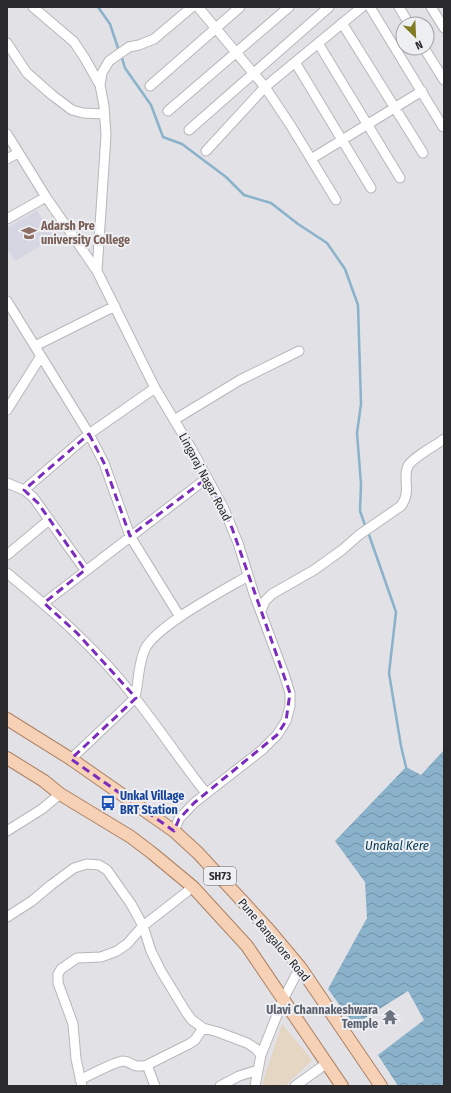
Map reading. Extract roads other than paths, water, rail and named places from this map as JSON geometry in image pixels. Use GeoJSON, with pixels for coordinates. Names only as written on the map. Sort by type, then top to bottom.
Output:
{"type":"FeatureCollection","features":[{"type":"Feature","properties":{"kind":"main road","name":"Pune Bangalore Road"},"geometry":{"type":"LineString","coordinates":[[7,719],[71,759],[174,831],[213,868],[300,967],[381,1086]]}},
{"type":"Feature","properties":{"kind":"main road","name":"Pune Bangalore Road"},"geometry":{"type":"LineString","coordinates":[[9,762],[44,781],[60,794],[131,837],[193,887],[247,946],[342,1086]]}},
{"type":"Feature","properties":{"kind":"street"},"geometry":{"type":"LineString","coordinates":[[33,7],[74,42],[100,85]]}},
{"type":"Feature","properties":{"kind":"street"},"geometry":{"type":"LineString","coordinates":[[97,271],[106,135],[100,85],[102,73],[108,61],[129,47],[143,44],[154,39],[192,7]]}},
{"type":"Feature","properties":{"kind":"street"},"geometry":{"type":"LineString","coordinates":[[198,7],[265,87],[336,200]]}},
{"type":"Feature","properties":{"kind":"street"},"geometry":{"type":"LineString","coordinates":[[150,86],[240,7]]}},
{"type":"Feature","properties":{"kind":"street"},"geometry":{"type":"LineString","coordinates":[[168,111],[289,7]]}},
{"type":"Feature","properties":{"kind":"street"},"geometry":{"type":"LineString","coordinates":[[189,130],[253,72],[329,7]]}},
{"type":"Feature","properties":{"kind":"street"},"geometry":{"type":"LineString","coordinates":[[206,151],[265,87],[362,7]]}},
{"type":"Feature","properties":{"kind":"street"},"geometry":{"type":"LineString","coordinates":[[370,7],[443,126]]}},
{"type":"Feature","properties":{"kind":"street"},"geometry":{"type":"LineString","coordinates":[[399,7],[404,16]]}},
{"type":"Feature","properties":{"kind":"street"},"geometry":{"type":"LineString","coordinates":[[431,7],[444,28]]}},
{"type":"Feature","properties":{"kind":"street"},"geometry":{"type":"LineString","coordinates":[[342,23],[423,153]]}},
{"type":"Feature","properties":{"kind":"street"},"geometry":{"type":"LineString","coordinates":[[7,43],[28,73],[72,110],[83,113],[104,114]]}},
{"type":"Feature","properties":{"kind":"street"},"geometry":{"type":"LineString","coordinates":[[318,43],[400,178]]}},
{"type":"Feature","properties":{"kind":"street"},"geometry":{"type":"LineString","coordinates":[[429,56],[444,80]]}},
{"type":"Feature","properties":{"kind":"street"},"geometry":{"type":"LineString","coordinates":[[295,62],[371,188]]}},
{"type":"Feature","properties":{"kind":"street"},"geometry":{"type":"LineString","coordinates":[[311,160],[422,91]]}},
{"type":"Feature","properties":{"kind":"street","name":"Lingaraj Nagar Road"},"geometry":{"type":"LineString","coordinates":[[7,134],[46,197],[97,271],[155,388],[208,478],[229,521],[290,693],[290,706],[286,721],[277,735],[262,750],[184,812],[174,831]]}},
{"type":"Feature","properties":{"kind":"street"},"geometry":{"type":"LineString","coordinates":[[7,159],[18,153]]}},
{"type":"Feature","properties":{"kind":"street"},"geometry":{"type":"LineString","coordinates":[[7,219],[46,197]]}},
{"type":"Feature","properties":{"kind":"street"},"geometry":{"type":"LineString","coordinates":[[7,301],[89,434],[104,463],[130,536],[180,617]]}},
{"type":"Feature","properties":{"kind":"street"},"geometry":{"type":"LineString","coordinates":[[35,346],[115,306]]}},
{"type":"Feature","properties":{"kind":"street"},"geometry":{"type":"LineString","coordinates":[[174,420],[240,380],[299,351]]}},
{"type":"Feature","properties":{"kind":"street"},"geometry":{"type":"LineString","coordinates":[[7,410],[41,356]]}},
{"type":"Feature","properties":{"kind":"street"},"geometry":{"type":"LineString","coordinates":[[24,490],[89,434],[155,388]]}},
{"type":"Feature","properties":{"kind":"street"},"geometry":{"type":"LineString","coordinates":[[261,611],[265,601],[272,594],[314,570],[359,535],[401,506],[406,499],[408,466],[414,459],[444,439]]}},
{"type":"Feature","properties":{"kind":"street"},"geometry":{"type":"LineString","coordinates":[[44,603],[208,478]]}},
{"type":"Feature","properties":{"kind":"street"},"geometry":{"type":"LineString","coordinates":[[7,483],[24,490],[38,503],[86,570]]}},
{"type":"Feature","properties":{"kind":"street"},"geometry":{"type":"LineString","coordinates":[[7,555],[49,520]]}},
{"type":"Feature","properties":{"kind":"street"},"geometry":{"type":"LineString","coordinates":[[7,573],[44,603],[77,633],[135,697],[206,793]]}},
{"type":"Feature","properties":{"kind":"street"},"geometry":{"type":"LineString","coordinates":[[71,759],[135,697],[140,666],[146,647],[154,638],[180,617],[248,576]]}},
{"type":"Feature","properties":{"kind":"street"},"geometry":{"type":"LineString","coordinates":[[7,831],[42,809],[60,794]]}},
{"type":"Feature","properties":{"kind":"street"},"geometry":{"type":"LineString","coordinates":[[7,918],[32,901],[74,868],[87,864],[99,865],[107,870],[131,904],[143,926],[151,951],[161,971],[192,1020],[204,1028],[247,1043],[255,1048],[261,1055]]}},
{"type":"Feature","properties":{"kind":"street"},"geometry":{"type":"LineString","coordinates":[[193,887],[143,926],[127,944],[117,951],[102,957],[77,958],[62,968],[58,974],[58,983],[73,1024],[76,1059],[81,1083],[119,1062],[126,1061],[134,1066],[140,1067],[147,1065],[189,1044],[195,1040],[204,1028]]}},
{"type":"Feature","properties":{"kind":"street"},"geometry":{"type":"LineString","coordinates":[[255,1086],[261,1055],[283,1000],[300,967]]}},
{"type":"Feature","properties":{"kind":"street"},"geometry":{"type":"LineString","coordinates":[[296,1086],[327,1063]]}},
{"type":"Feature","properties":{"kind":"street"},"geometry":{"type":"LineString","coordinates":[[147,1065],[155,1086]]}},
{"type":"Feature","properties":{"kind":"street"},"geometry":{"type":"LineString","coordinates":[[220,1086],[239,1076],[258,1070]]}},
{"type":"Feature","properties":{"kind":"water","name":"Unakal Kere"},"geometry":{"type":"Polygon","coordinates":[[[444,750],[444,1086],[398,1086],[378,1055],[424,1020],[408,991],[354,1025],[328,989],[367,918],[365,882],[335,841],[406,767],[421,775],[444,750]]]}},
{"type":"Feature","properties":{"kind":"waterway"},"geometry":{"type":"LineString","coordinates":[[98,7],[110,24],[119,51]]}},
{"type":"Feature","properties":{"kind":"waterway"},"geometry":{"type":"LineString","coordinates":[[121,55],[125,68],[151,105],[163,137],[182,144],[226,177],[244,195],[271,203],[298,224],[327,243],[345,269],[358,305],[361,404],[357,433],[361,484],[360,511],[366,528]]}},
{"type":"Feature","properties":{"kind":"waterway"},"geometry":{"type":"LineString","coordinates":[[368,532],[396,612],[389,673],[406,767]]}},
{"type":"Feature","properties":{"kind":"place","name":"Adarsh Pre university College"},"geometry":{"type":"Point","coordinates":[29,233]}},
{"type":"Feature","properties":{"kind":"place","name":"Unkal Village BRT Station"},"geometry":{"type":"Point","coordinates":[108,803]}},
{"type":"Feature","properties":{"kind":"place","name":"Ulavi Channakeshwara Temple"},"geometry":{"type":"Point","coordinates":[390,1017]}}]}
